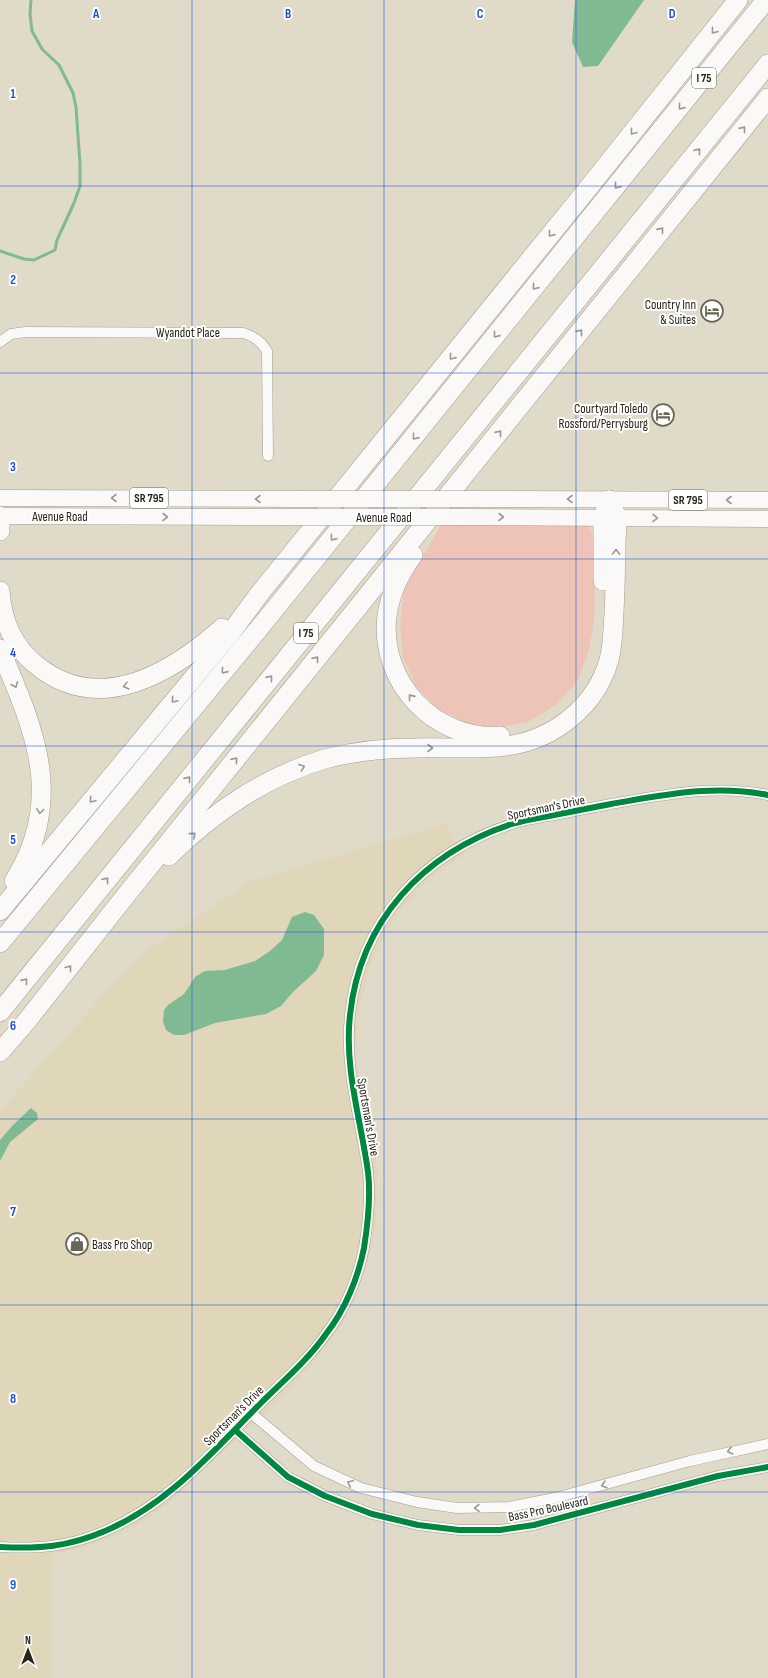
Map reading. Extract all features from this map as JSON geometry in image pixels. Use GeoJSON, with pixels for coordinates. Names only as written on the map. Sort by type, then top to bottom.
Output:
{"type":"FeatureCollection","features":[{"type":"Feature","properties":{"kind":"highway"},"geometry":{"type":"LineString","coordinates":[[0,911],[229,635],[260,593],[594,181],[738,0]]}},
{"type":"Feature","properties":{"kind":"highway","name":"I 75"},"geometry":{"type":"LineString","coordinates":[[0,943],[270,615],[766,0]]}},
{"type":"Feature","properties":{"kind":"highway","name":"I 75"},"geometry":{"type":"LineString","coordinates":[[0,1012],[768,64]]}},
{"type":"Feature","properties":{"kind":"highway"},"geometry":{"type":"LineString","coordinates":[[0,1052],[26,1022],[123,899],[475,464],[768,98]]}},
{"type":"Feature","properties":{"kind":"highway"},"geometry":{"type":"LineString","coordinates":[[475,464],[403,570],[394,588],[387,616],[387,644],[390,657],[401,683],[418,705],[428,714],[453,728],[480,736],[512,735],[532,730],[545,724],[568,708],[585,686],[596,661],[602,634],[610,517]]}},
{"type":"Feature","properties":{"kind":"highway"},"geometry":{"type":"LineString","coordinates":[[123,899],[177,849],[225,809],[268,782],[298,768],[325,759],[379,749],[477,748],[506,746],[534,739],[559,727],[570,718],[585,704],[597,686],[604,674],[610,654],[613,633],[609,500]]}},
{"type":"Feature","properties":{"kind":"highway"},"geometry":{"type":"LineString","coordinates":[[0,516],[0,531]]}},
{"type":"Feature","properties":{"kind":"highway"},"geometry":{"type":"LineString","coordinates":[[0,591],[3,613],[8,626],[21,650],[31,660],[47,673],[66,683],[106,689],[120,687],[147,679],[182,659],[206,643],[260,593]]}},
{"type":"Feature","properties":{"kind":"highway"},"geometry":{"type":"LineString","coordinates":[[0,649],[29,718],[39,758],[42,778],[41,800],[33,840],[16,878],[0,903]]}},
{"type":"Feature","properties":{"kind":"main road","name":"Avenue Road"},"geometry":{"type":"LineString","coordinates":[[0,498],[768,500]]}},
{"type":"Feature","properties":{"kind":"main road","name":"Avenue Road"},"geometry":{"type":"LineString","coordinates":[[0,516],[610,517],[768,519]]}},
{"type":"Feature","properties":{"kind":"street","name":"Wyandot Place"},"geometry":{"type":"LineString","coordinates":[[0,342],[11,334],[26,332],[243,332],[252,335],[263,344],[267,351],[268,456]]}},
{"type":"Feature","properties":{"kind":"street","name":"Sportsman's Drive"},"geometry":{"type":"LineString","coordinates":[[0,1547],[32,1549],[56,1546],[104,1532],[150,1507],[172,1491],[235,1430],[314,1350],[327,1334],[337,1318],[357,1275],[363,1252],[367,1225],[368,1174],[349,1066],[349,1018],[352,993],[359,968],[370,942],[384,918],[402,894],[422,873],[453,850],[482,834],[515,822],[670,793],[714,789],[768,795]]}},
{"type":"Feature","properties":{"kind":"street","name":"Bass Pro Boulevard"},"geometry":{"type":"LineString","coordinates":[[251,1414],[314,1466],[360,1488],[417,1502],[457,1508],[509,1507],[555,1498],[690,1461],[768,1444]]}},
{"type":"Feature","properties":{"kind":"street","name":"Bass Pro Boulevard"},"geometry":{"type":"LineString","coordinates":[[235,1430],[288,1477],[325,1496],[372,1514],[418,1525],[459,1530],[500,1530],[534,1525],[718,1476],[768,1467]]}},
{"type":"Feature","properties":{"kind":"shaded area"},"geometry":{"type":"Polygon","coordinates":[[[575,0],[644,0],[598,66],[583,67],[572,42],[575,0]]]}},
{"type":"Feature","properties":{"kind":"shaded area"},"geometry":{"type":"Polygon","coordinates":[[[588,523],[596,543],[594,621],[589,650],[578,680],[557,704],[530,721],[498,728],[467,723],[438,709],[416,686],[403,657],[400,625],[404,589],[441,525],[588,523]]]}},
{"type":"Feature","properties":{"kind":"shaded area"},"geometry":{"type":"Polygon","coordinates":[[[446,824],[463,855],[420,887],[386,932],[369,970],[359,1011],[355,1051],[361,1098],[377,1165],[376,1225],[369,1258],[352,1308],[323,1352],[288,1391],[167,1505],[137,1526],[107,1540],[79,1549],[52,1554],[52,1678],[0,1678],[0,1111],[105,993],[151,947],[251,881],[446,824]]]}},
{"type":"Feature","properties":{"kind":"shaded area"},"geometry":{"type":"Polygon","coordinates":[[[305,912],[314,915],[324,929],[324,955],[316,971],[293,992],[281,1006],[266,1014],[215,1023],[184,1035],[174,1035],[166,1030],[163,1021],[164,1010],[168,1005],[184,994],[195,977],[205,971],[225,970],[255,961],[270,951],[282,940],[292,917],[305,912]]]}},
{"type":"Feature","properties":{"kind":"shaded area"},"geometry":{"type":"Polygon","coordinates":[[[31,1108],[37,1113],[38,1119],[10,1142],[0,1161],[0,1140],[31,1108]]]}},
{"type":"Feature","properties":{"kind":"waterway"},"geometry":{"type":"LineString","coordinates":[[0,251],[24,259],[34,260],[55,250],[57,240],[80,186],[76,107],[73,93],[59,65],[42,49],[32,31],[30,14],[31,0]]}},
{"type":"Feature","properties":{"kind":"cycle path"},"geometry":{"type":"LineString","coordinates":[[0,1547],[28,1548],[53,1546],[78,1541],[105,1531],[128,1520],[150,1506],[189,1475],[303,1361],[319,1344],[333,1325],[345,1304],[358,1271],[364,1248],[369,1210],[368,1172],[354,1094],[349,1055],[350,1015],[356,981],[367,950],[382,921],[401,895],[424,872],[451,853],[480,837],[526,820],[670,794],[729,790],[768,795]]}},
{"type":"Feature","properties":{"kind":"cycle path"},"geometry":{"type":"LineString","coordinates":[[235,1430],[288,1477],[325,1496],[372,1514],[418,1525],[459,1530],[500,1530],[534,1525],[718,1476],[768,1467]]}},
{"type":"Feature","properties":{"kind":"place","name":"Country Inn & Suites"},"geometry":{"type":"Point","coordinates":[712,311]}},
{"type":"Feature","properties":{"kind":"place","name":"Courtyard Toledo Rossford/Perrysburg"},"geometry":{"type":"Point","coordinates":[663,415]}},
{"type":"Feature","properties":{"kind":"place","name":"Bass Pro Shop"},"geometry":{"type":"Point","coordinates":[77,1244]}}]}
